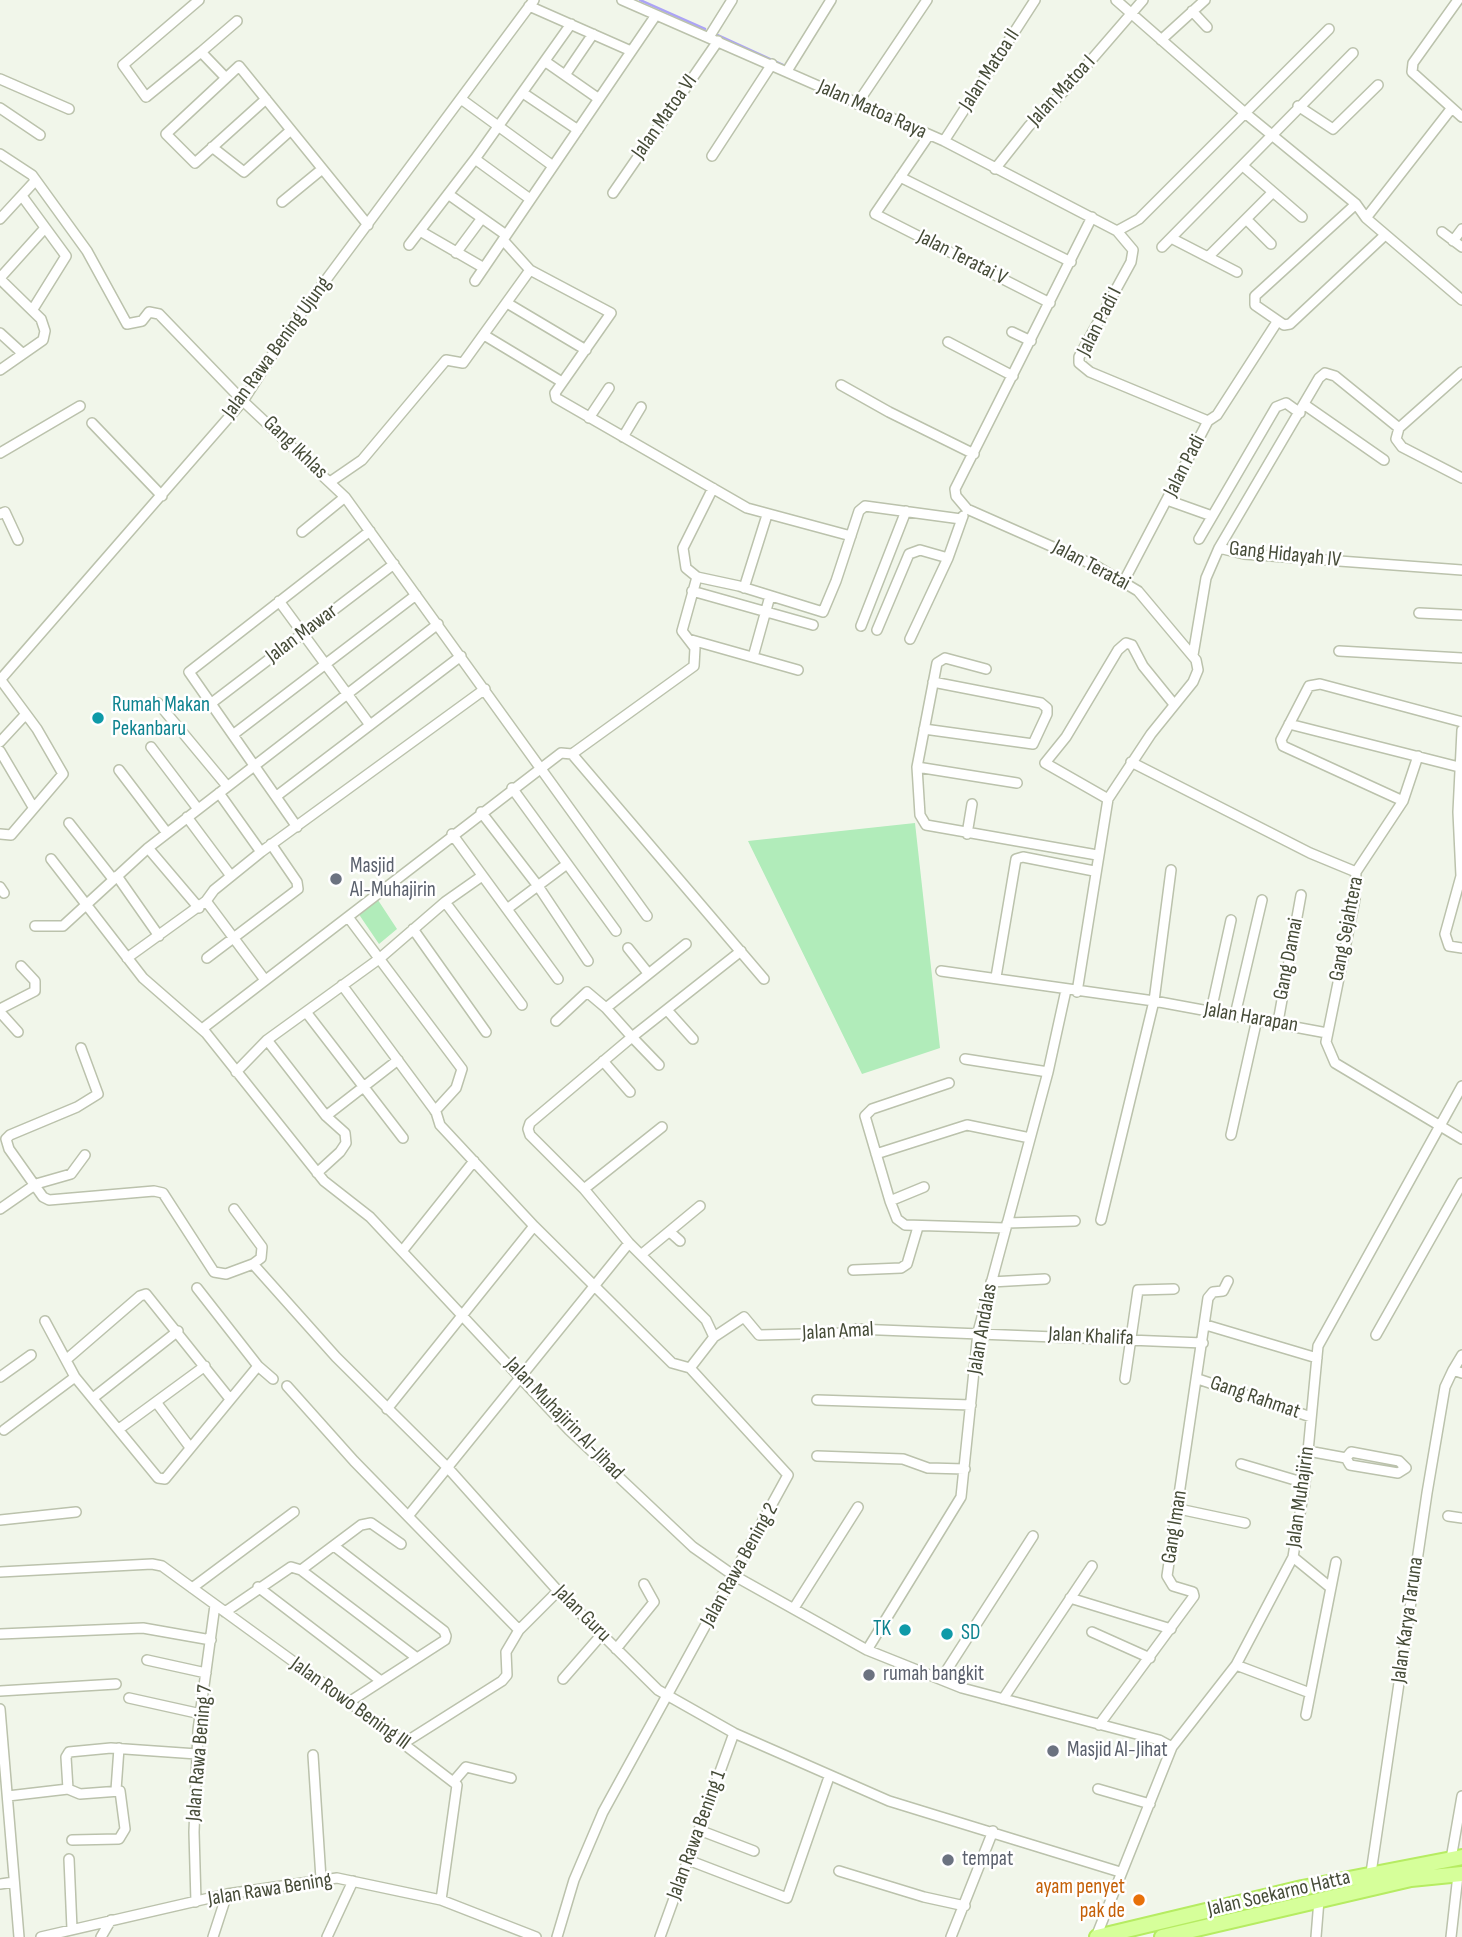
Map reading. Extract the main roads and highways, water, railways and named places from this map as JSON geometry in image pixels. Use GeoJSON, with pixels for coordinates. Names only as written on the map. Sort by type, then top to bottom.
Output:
{"type":"FeatureCollection","features":[{"type":"Feature","properties":{"kind":"main road","name":"Jalan Soekarno Hatta"},"geometry":{"type":"LineString","coordinates":[[1162,1937],[1308,1897],[1371,1873],[1457,1858]]}},
{"type":"Feature","properties":{"kind":"main road","name":"Jalan Soekarno Hatta"},"geometry":{"type":"LineString","coordinates":[[1097,1937],[1411,1879],[1460,1874]]}},
{"type":"Feature","properties":{"kind":"waterway"},"geometry":{"type":"LineString","coordinates":[[640,0],[705,29]]}},
{"type":"Feature","properties":{"kind":"waterway"},"geometry":{"type":"LineString","coordinates":[[715,34],[785,66]]}},
{"type":"Feature","properties":{"kind":"place","name":"Rumah Makan Pekanbaru"},"geometry":{"type":"Point","coordinates":[98,718]}},
{"type":"Feature","properties":{"kind":"place","name":"Masjid Al-Muhajirin"},"geometry":{"type":"Point","coordinates":[336,879]}},
{"type":"Feature","properties":{"kind":"place","name":"TK"},"geometry":{"type":"Point","coordinates":[905,1630]}},
{"type":"Feature","properties":{"kind":"place","name":"SD"},"geometry":{"type":"Point","coordinates":[947,1634]}},
{"type":"Feature","properties":{"kind":"place","name":"rumah bangkit"},"geometry":{"type":"Point","coordinates":[869,1675]}},
{"type":"Feature","properties":{"kind":"place","name":"Masjid Al-Jihat"},"geometry":{"type":"Point","coordinates":[1053,1751]}},
{"type":"Feature","properties":{"kind":"place","name":"tempat"},"geometry":{"type":"Point","coordinates":[948,1860]}},
{"type":"Feature","properties":{"kind":"place","name":"ayam penyet pak de"},"geometry":{"type":"Point","coordinates":[1139,1900]}}]}
